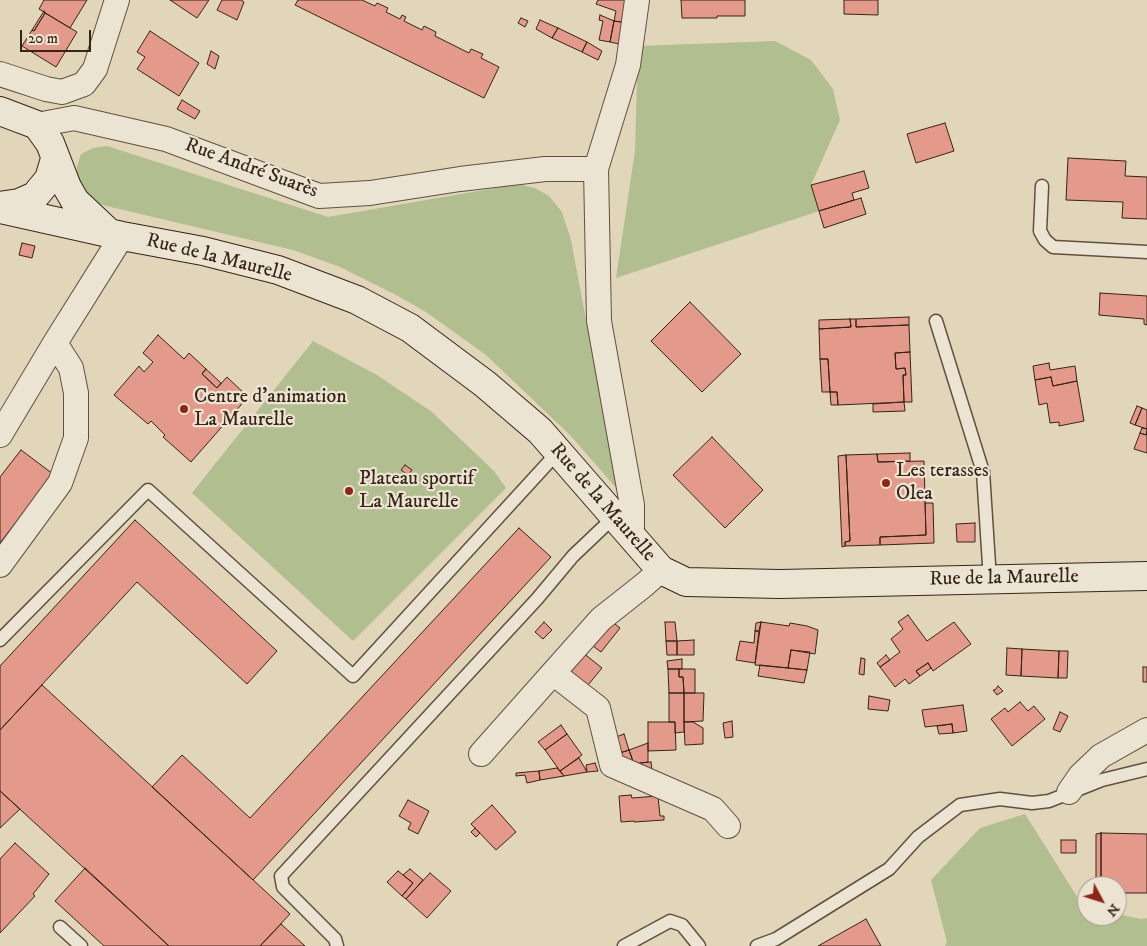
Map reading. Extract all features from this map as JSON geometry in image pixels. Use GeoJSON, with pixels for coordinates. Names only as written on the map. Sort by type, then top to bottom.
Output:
{"type":"FeatureCollection","features":[{"type":"Feature","properties":{"kind":"street"},"geometry":{"type":"LineString","coordinates":[[0,74],[46,89],[62,92],[84,84],[95,69],[117,0]]}},
{"type":"Feature","properties":{"kind":"street"},"geometry":{"type":"LineString","coordinates":[[623,526],[632,505],[599,321],[596,169],[628,65],[637,0]]}},
{"type":"Feature","properties":{"kind":"street"},"geometry":{"type":"LineString","coordinates":[[0,111],[37,125],[50,143],[67,187],[75,201],[115,235],[55,343],[0,435]]}},
{"type":"Feature","properties":{"kind":"street","name":"Rue André Suarès"},"geometry":{"type":"LineString","coordinates":[[37,125],[74,118],[166,139],[319,196],[370,193],[460,179],[545,169],[596,169]]}},
{"type":"Feature","properties":{"kind":"street","name":"Rue de la Maurelle"},"geometry":{"type":"LineString","coordinates":[[0,207],[20,203],[35,196],[49,179],[55,159]]}},
{"type":"Feature","properties":{"kind":"street","name":"Rue de la Maurelle"},"geometry":{"type":"LineString","coordinates":[[0,207],[115,235],[203,250],[278,270],[357,300],[410,328],[485,384],[540,431],[661,570],[686,582],[780,584],[1147,576]]}},
{"type":"Feature","properties":{"kind":"street"},"geometry":{"type":"LineString","coordinates":[[0,565],[60,483],[76,438],[76,393],[71,368],[55,343]]}},
{"type":"Feature","properties":{"kind":"street"},"geometry":{"type":"LineString","coordinates":[[480,754],[601,619],[661,570]]}},
{"type":"Feature","properties":{"kind":"street"},"geometry":{"type":"LineString","coordinates":[[552,673],[598,708],[612,765],[713,809],[728,826]]}},
{"type":"Feature","properties":{"kind":"street"},"geometry":{"type":"LineString","coordinates":[[1069,792],[1080,776],[1101,756],[1147,730]]}},
{"type":"Feature","properties":{"kind":"lane"},"geometry":{"type":"LineString","coordinates":[[1042,186],[1040,231],[1045,240],[1053,247],[1147,252]]}},
{"type":"Feature","properties":{"kind":"lane"},"geometry":{"type":"LineString","coordinates":[[936,321],[983,472],[990,580]]}},
{"type":"Feature","properties":{"kind":"lane"},"geometry":{"type":"LineString","coordinates":[[0,640],[148,490],[353,676],[558,452]]}},
{"type":"Feature","properties":{"kind":"lane"},"geometry":{"type":"LineString","coordinates":[[338,946],[336,939],[283,887],[281,876],[537,599],[573,556],[623,526]]}},
{"type":"Feature","properties":{"kind":"lane"},"geometry":{"type":"LineString","coordinates":[[758,946],[778,942],[889,869],[918,836],[960,806],[1000,799],[1032,803],[1049,801],[1102,780],[1147,769]]}},
{"type":"Feature","properties":{"kind":"lane"},"geometry":{"type":"LineString","coordinates":[[624,946],[670,921],[682,925],[699,946]]}},
{"type":"Feature","properties":{"kind":"lane"},"geometry":{"type":"LineString","coordinates":[[60,927],[81,946]]}},
{"type":"Feature","properties":{"kind":"green space"},"geometry":{"type":"Polygon","coordinates":[[[775,41],[811,60],[833,89],[840,120],[811,185],[819,211],[616,278],[635,151],[638,46],[775,41]]]}},
{"type":"Feature","properties":{"kind":"green space"},"geometry":{"type":"Polygon","coordinates":[[[107,146],[328,217],[507,186],[522,185],[535,188],[549,196],[562,212],[571,240],[618,490],[570,435],[486,355],[426,312],[398,296],[340,267],[293,250],[98,204],[84,194],[77,181],[77,167],[81,154],[93,148],[107,146]]]}},
{"type":"Feature","properties":{"kind":"green space","name":"Plateau sportif La Maurelle"},"geometry":{"type":"Polygon","coordinates":[[[313,341],[377,375],[432,412],[494,471],[506,488],[353,641],[192,493],[313,341]]]}},
{"type":"Feature","properties":{"kind":"green space"},"geometry":{"type":"Polygon","coordinates":[[[1025,814],[1077,896],[1077,926],[1127,926],[1127,916],[1141,919],[1147,918],[1147,946],[945,946],[947,942],[931,880],[980,828],[1025,814]]]}},
{"type":"Feature","properties":{"kind":"building"},"geometry":{"type":"Polygon","coordinates":[[[44,0],[87,0],[70,28],[39,9],[44,0]]]}},
{"type":"Feature","properties":{"kind":"building"},"geometry":{"type":"Polygon","coordinates":[[[170,0],[209,0],[197,18],[170,0]]]}},
{"type":"Feature","properties":{"kind":"building"},"geometry":{"type":"Polygon","coordinates":[[[222,0],[241,0],[244,2],[237,20],[217,10],[222,0]]]}},
{"type":"Feature","properties":{"kind":"building"},"geometry":{"type":"Polygon","coordinates":[[[298,0],[362,0],[375,6],[377,3],[388,8],[386,12],[400,19],[402,15],[406,17],[404,21],[422,30],[424,26],[436,32],[435,36],[469,53],[471,49],[483,54],[481,58],[499,67],[484,98],[295,5],[298,0]]]}},
{"type":"Feature","properties":{"kind":"building"},"geometry":{"type":"Polygon","coordinates":[[[598,0],[632,0],[628,23],[614,21],[616,11],[596,4],[598,0]]]}},
{"type":"Feature","properties":{"kind":"building"},"geometry":{"type":"Polygon","coordinates":[[[681,0],[745,0],[745,16],[682,18],[681,0]]]}},
{"type":"Feature","properties":{"kind":"building"},"geometry":{"type":"Polygon","coordinates":[[[844,0],[878,0],[878,15],[844,14],[844,0]]]}},
{"type":"Feature","properties":{"kind":"building"},"geometry":{"type":"Polygon","coordinates":[[[44,11],[45,13],[34,31],[32,30],[44,11]]]}},
{"type":"Feature","properties":{"kind":"building"},"geometry":{"type":"Polygon","coordinates":[[[45,13],[77,32],[56,67],[22,46],[45,13]]]}},
{"type":"Feature","properties":{"kind":"building"},"geometry":{"type":"Polygon","coordinates":[[[600,15],[614,21],[610,42],[599,40],[603,21],[599,20],[600,15]]]}},
{"type":"Feature","properties":{"kind":"building"},"geometry":{"type":"Polygon","coordinates":[[[521,18],[528,21],[525,27],[518,23],[521,18]]]}},
{"type":"Feature","properties":{"kind":"building"},"geometry":{"type":"Polygon","coordinates":[[[540,20],[558,28],[552,38],[536,29],[540,20]]]}},
{"type":"Feature","properties":{"kind":"building"},"geometry":{"type":"Polygon","coordinates":[[[614,21],[628,23],[624,45],[610,42],[614,21]]]}},
{"type":"Feature","properties":{"kind":"building"},"geometry":{"type":"Polygon","coordinates":[[[558,28],[587,42],[582,52],[552,38],[558,28]]]}},
{"type":"Feature","properties":{"kind":"building"},"geometry":{"type":"Polygon","coordinates":[[[150,31],[199,63],[179,96],[137,69],[145,57],[137,52],[150,31]]]}},
{"type":"Feature","properties":{"kind":"building"},"geometry":{"type":"Polygon","coordinates":[[[587,42],[602,51],[598,60],[582,52],[587,42]]]}},
{"type":"Feature","properties":{"kind":"building"},"geometry":{"type":"Polygon","coordinates":[[[211,51],[219,56],[215,69],[207,64],[211,51]]]}},
{"type":"Feature","properties":{"kind":"building"},"geometry":{"type":"Polygon","coordinates":[[[182,100],[200,111],[195,119],[177,109],[182,100]]]}},
{"type":"Feature","properties":{"kind":"building"},"geometry":{"type":"Polygon","coordinates":[[[945,123],[954,151],[916,163],[907,134],[945,123]]]}},
{"type":"Feature","properties":{"kind":"building"},"geometry":{"type":"Polygon","coordinates":[[[1068,158],[1126,161],[1125,176],[1147,177],[1147,219],[1122,218],[1123,202],[1066,200],[1068,158]]]}},
{"type":"Feature","properties":{"kind":"building"},"geometry":{"type":"Polygon","coordinates":[[[864,171],[869,188],[852,193],[854,200],[819,211],[811,185],[864,171]]]}},
{"type":"Feature","properties":{"kind":"building"},"geometry":{"type":"Polygon","coordinates":[[[861,198],[866,214],[824,228],[819,211],[861,198]]]}},
{"type":"Feature","properties":{"kind":"building"},"geometry":{"type":"Polygon","coordinates":[[[22,243],[35,246],[32,258],[19,255],[22,243]]]}},
{"type":"Feature","properties":{"kind":"building"},"geometry":{"type":"Polygon","coordinates":[[[1100,293],[1147,296],[1147,325],[1144,324],[1144,319],[1099,315],[1100,293]]]}},
{"type":"Feature","properties":{"kind":"building"},"geometry":{"type":"Polygon","coordinates":[[[690,302],[741,354],[702,392],[651,341],[690,302]]]}},
{"type":"Feature","properties":{"kind":"building"},"geometry":{"type":"Polygon","coordinates":[[[909,317],[909,325],[856,327],[856,319],[909,317]]]}},
{"type":"Feature","properties":{"kind":"building"},"geometry":{"type":"Polygon","coordinates":[[[850,319],[851,327],[819,329],[819,320],[850,319]]]}},
{"type":"Feature","properties":{"kind":"building","name":"Les terasses Olea"},"geometry":{"type":"Polygon","coordinates":[[[850,319],[856,319],[856,327],[909,325],[910,352],[895,353],[896,369],[905,368],[906,375],[903,375],[904,402],[838,405],[837,392],[830,392],[828,359],[820,359],[819,329],[851,327],[850,319]]]}},
{"type":"Feature","properties":{"kind":"building","name":"Centre d'animation La Maurelle"},"geometry":{"type":"Polygon","coordinates":[[[158,335],[184,359],[189,353],[206,369],[202,374],[217,388],[227,377],[248,397],[191,462],[163,437],[165,435],[151,421],[148,424],[114,395],[139,366],[144,372],[153,362],[143,353],[158,335]]]}},
{"type":"Feature","properties":{"kind":"building"},"geometry":{"type":"Polygon","coordinates":[[[910,352],[912,402],[904,402],[903,375],[906,375],[905,368],[896,369],[895,353],[910,352]]]}},
{"type":"Feature","properties":{"kind":"building"},"geometry":{"type":"Polygon","coordinates":[[[820,359],[828,359],[830,392],[822,392],[820,359]]]}},
{"type":"Feature","properties":{"kind":"building"},"geometry":{"type":"Polygon","coordinates":[[[1049,363],[1050,370],[1075,366],[1077,381],[1053,386],[1051,377],[1035,380],[1033,366],[1049,363]]]}},
{"type":"Feature","properties":{"kind":"building"},"geometry":{"type":"Polygon","coordinates":[[[206,369],[221,383],[217,388],[202,374],[206,369]]]}},
{"type":"Feature","properties":{"kind":"building"},"geometry":{"type":"Polygon","coordinates":[[[1051,377],[1053,386],[1077,381],[1084,421],[1059,426],[1059,422],[1050,423],[1047,403],[1039,405],[1035,380],[1051,377]]]}},
{"type":"Feature","properties":{"kind":"building"},"geometry":{"type":"Polygon","coordinates":[[[830,392],[837,392],[838,405],[831,405],[830,392]]]}},
{"type":"Feature","properties":{"kind":"building"},"geometry":{"type":"Polygon","coordinates":[[[904,402],[905,411],[873,412],[873,404],[904,402]]]}},
{"type":"Feature","properties":{"kind":"building"},"geometry":{"type":"Polygon","coordinates":[[[1137,406],[1142,408],[1135,425],[1130,423],[1137,406]]]}},
{"type":"Feature","properties":{"kind":"building"},"geometry":{"type":"Polygon","coordinates":[[[1142,408],[1147,410],[1147,429],[1135,425],[1142,408]]]}},
{"type":"Feature","properties":{"kind":"building"},"geometry":{"type":"Polygon","coordinates":[[[1142,428],[1147,429],[1146,435],[1140,433],[1142,428]]]}},
{"type":"Feature","properties":{"kind":"building"},"geometry":{"type":"Polygon","coordinates":[[[1140,433],[1146,435],[1147,433],[1147,453],[1134,449],[1140,433]]]}},
{"type":"Feature","properties":{"kind":"building"},"geometry":{"type":"Polygon","coordinates":[[[712,437],[763,490],[725,528],[673,475],[712,437]]]}},
{"type":"Feature","properties":{"kind":"building"},"geometry":{"type":"Polygon","coordinates":[[[21,450],[53,474],[0,543],[0,477],[21,450]]]}},
{"type":"Feature","properties":{"kind":"building"},"geometry":{"type":"Polygon","coordinates":[[[910,453],[910,461],[878,462],[877,454],[910,453]]]}},
{"type":"Feature","properties":{"kind":"building","name":"Les terasses Olea"},"geometry":{"type":"Polygon","coordinates":[[[877,454],[878,462],[924,461],[926,535],[880,537],[880,545],[845,546],[845,542],[850,541],[846,455],[877,454]]]}},
{"type":"Feature","properties":{"kind":"building"},"geometry":{"type":"Polygon","coordinates":[[[846,455],[850,541],[845,542],[845,546],[842,547],[838,456],[846,455]]]}},
{"type":"Feature","properties":{"kind":"building"},"geometry":{"type":"Polygon","coordinates":[[[405,465],[412,470],[408,475],[401,470],[405,465]]]}},
{"type":"Feature","properties":{"kind":"building"},"geometry":{"type":"Polygon","coordinates":[[[925,503],[933,503],[934,543],[880,545],[880,537],[926,535],[925,503]]]}},
{"type":"Feature","properties":{"kind":"building"},"geometry":{"type":"Polygon","coordinates":[[[135,520],[277,651],[247,684],[137,582],[0,730],[0,666],[135,520]]]}},
{"type":"Feature","properties":{"kind":"building"},"geometry":{"type":"Polygon","coordinates":[[[975,523],[975,542],[957,542],[956,524],[975,523]]]}},
{"type":"Feature","properties":{"kind":"building"},"geometry":{"type":"Polygon","coordinates":[[[519,528],[551,557],[253,880],[152,787],[182,755],[250,818],[519,528]]]}},
{"type":"Feature","properties":{"kind":"building"},"geometry":{"type":"Polygon","coordinates":[[[908,615],[927,641],[954,622],[971,644],[933,671],[928,663],[916,671],[920,676],[909,684],[905,679],[895,687],[880,667],[900,652],[891,639],[903,629],[898,622],[908,615]]]}},
{"type":"Feature","properties":{"kind":"building"},"geometry":{"type":"Polygon","coordinates":[[[610,620],[620,628],[601,652],[589,643],[610,620]]]}},
{"type":"Feature","properties":{"kind":"building"},"geometry":{"type":"Polygon","coordinates":[[[544,622],[552,630],[543,639],[535,632],[544,622]]]}},
{"type":"Feature","properties":{"kind":"building"},"geometry":{"type":"Polygon","coordinates":[[[665,622],[675,622],[677,641],[666,641],[665,622]]]}},
{"type":"Feature","properties":{"kind":"building"},"geometry":{"type":"Polygon","coordinates":[[[761,622],[759,631],[755,631],[756,623],[761,622]]]}},
{"type":"Feature","properties":{"kind":"building"},"geometry":{"type":"Polygon","coordinates":[[[761,622],[789,626],[790,623],[818,630],[815,654],[791,650],[788,668],[755,665],[761,622]]]}},
{"type":"Feature","properties":{"kind":"building"},"geometry":{"type":"Polygon","coordinates":[[[755,631],[759,631],[755,663],[736,660],[740,641],[754,643],[755,631]]]}},
{"type":"Feature","properties":{"kind":"building"},"geometry":{"type":"Polygon","coordinates":[[[694,640],[694,655],[677,655],[677,641],[694,640]]]}},
{"type":"Feature","properties":{"kind":"building"},"geometry":{"type":"Polygon","coordinates":[[[666,641],[677,641],[677,655],[667,655],[666,641]]]}},
{"type":"Feature","properties":{"kind":"building"},"geometry":{"type":"Polygon","coordinates":[[[1007,648],[1022,649],[1021,676],[1006,675],[1007,648]]]}},
{"type":"Feature","properties":{"kind":"building"},"geometry":{"type":"Polygon","coordinates":[[[1022,649],[1059,651],[1058,678],[1021,676],[1022,649]]]}},
{"type":"Feature","properties":{"kind":"building"},"geometry":{"type":"Polygon","coordinates":[[[791,650],[810,652],[807,670],[788,668],[791,650]]]}},
{"type":"Feature","properties":{"kind":"building"},"geometry":{"type":"Polygon","coordinates":[[[1059,651],[1068,651],[1067,678],[1058,678],[1059,651]]]}},
{"type":"Feature","properties":{"kind":"building"},"geometry":{"type":"Polygon","coordinates":[[[582,652],[602,668],[584,690],[570,673],[582,652]]]}},
{"type":"Feature","properties":{"kind":"building"},"geometry":{"type":"Polygon","coordinates":[[[886,655],[890,660],[880,667],[877,663],[886,655]]]}},
{"type":"Feature","properties":{"kind":"building"},"geometry":{"type":"Polygon","coordinates":[[[861,658],[865,659],[864,675],[859,674],[861,658]]]}},
{"type":"Feature","properties":{"kind":"building"},"geometry":{"type":"Polygon","coordinates":[[[682,659],[682,669],[668,669],[667,661],[682,659]]]}},
{"type":"Feature","properties":{"kind":"building"},"geometry":{"type":"Polygon","coordinates":[[[928,663],[931,668],[920,676],[916,671],[928,663]]]}},
{"type":"Feature","properties":{"kind":"building"},"geometry":{"type":"Polygon","coordinates":[[[760,665],[807,670],[804,683],[758,676],[760,665]]]}},
{"type":"Feature","properties":{"kind":"building"},"geometry":{"type":"Polygon","coordinates":[[[1143,667],[1147,667],[1147,682],[1143,682],[1143,667]]]}},
{"type":"Feature","properties":{"kind":"building"},"geometry":{"type":"Polygon","coordinates":[[[668,669],[679,669],[679,677],[683,677],[684,693],[669,693],[668,669]]]}},
{"type":"Feature","properties":{"kind":"building"},"geometry":{"type":"Polygon","coordinates":[[[679,669],[695,669],[695,693],[684,693],[683,677],[679,677],[679,669]]]}},
{"type":"Feature","properties":{"kind":"building"},"geometry":{"type":"Polygon","coordinates":[[[42,685],[290,914],[260,946],[169,946],[0,791],[0,730],[42,685]]]}},
{"type":"Feature","properties":{"kind":"building"},"geometry":{"type":"Polygon","coordinates":[[[998,686],[1003,691],[997,695],[993,690],[998,686]]]}},
{"type":"Feature","properties":{"kind":"building"},"geometry":{"type":"Polygon","coordinates":[[[669,693],[684,693],[684,732],[675,733],[675,722],[669,722],[669,693]]]}},
{"type":"Feature","properties":{"kind":"building"},"geometry":{"type":"Polygon","coordinates":[[[684,693],[704,693],[703,721],[684,722],[684,693]]]}},
{"type":"Feature","properties":{"kind":"building"},"geometry":{"type":"Polygon","coordinates":[[[869,696],[890,700],[888,711],[868,709],[869,696]]]}},
{"type":"Feature","properties":{"kind":"building"},"geometry":{"type":"Polygon","coordinates":[[[1020,702],[1028,711],[1034,706],[1045,719],[1012,746],[991,719],[1005,708],[1008,712],[1020,702]]]}},
{"type":"Feature","properties":{"kind":"building"},"geometry":{"type":"Polygon","coordinates":[[[963,705],[967,731],[953,733],[952,724],[925,727],[922,710],[963,705]]]}},
{"type":"Feature","properties":{"kind":"building"},"geometry":{"type":"Polygon","coordinates":[[[1060,712],[1068,716],[1060,732],[1053,729],[1060,712]]]}},
{"type":"Feature","properties":{"kind":"building"},"geometry":{"type":"Polygon","coordinates":[[[732,721],[733,737],[725,738],[723,723],[732,721]]]}},
{"type":"Feature","properties":{"kind":"building"},"geometry":{"type":"Polygon","coordinates":[[[648,722],[675,722],[676,750],[648,751],[648,722]]]}},
{"type":"Feature","properties":{"kind":"building"},"geometry":{"type":"Polygon","coordinates":[[[684,722],[693,722],[703,728],[703,744],[685,745],[684,722]]]}},
{"type":"Feature","properties":{"kind":"building"},"geometry":{"type":"Polygon","coordinates":[[[952,724],[953,733],[939,734],[937,726],[952,724]]]}},
{"type":"Feature","properties":{"kind":"building"},"geometry":{"type":"Polygon","coordinates":[[[561,725],[567,734],[545,750],[538,742],[561,725]]]}},
{"type":"Feature","properties":{"kind":"building"},"geometry":{"type":"Polygon","coordinates":[[[567,734],[582,755],[560,771],[545,750],[567,734]]]}},
{"type":"Feature","properties":{"kind":"building"},"geometry":{"type":"Polygon","coordinates":[[[624,734],[629,750],[617,754],[611,739],[624,734]]]}},
{"type":"Feature","properties":{"kind":"building"},"geometry":{"type":"Polygon","coordinates":[[[648,743],[648,762],[634,764],[629,750],[648,743]]]}},
{"type":"Feature","properties":{"kind":"building"},"geometry":{"type":"Polygon","coordinates":[[[629,750],[634,764],[617,754],[629,750]]]}},
{"type":"Feature","properties":{"kind":"building"},"geometry":{"type":"Polygon","coordinates":[[[579,758],[587,772],[564,776],[560,771],[579,758]]]}},
{"type":"Feature","properties":{"kind":"building"},"geometry":{"type":"Polygon","coordinates":[[[651,762],[652,771],[641,772],[640,763],[651,762]]]}},
{"type":"Feature","properties":{"kind":"building"},"geometry":{"type":"Polygon","coordinates":[[[595,763],[598,771],[587,772],[586,765],[595,763]]]}},
{"type":"Feature","properties":{"kind":"building"},"geometry":{"type":"Polygon","coordinates":[[[557,768],[564,776],[540,780],[539,771],[557,768]]]}},
{"type":"Feature","properties":{"kind":"building"},"geometry":{"type":"Polygon","coordinates":[[[539,771],[540,780],[527,783],[525,775],[516,776],[516,773],[539,771]]]}},
{"type":"Feature","properties":{"kind":"building"},"geometry":{"type":"Polygon","coordinates":[[[0,791],[20,809],[0,828],[0,791]]]}},
{"type":"Feature","properties":{"kind":"building"},"geometry":{"type":"Polygon","coordinates":[[[631,795],[632,798],[658,796],[660,816],[664,816],[664,820],[621,822],[619,796],[631,795]]]}},
{"type":"Feature","properties":{"kind":"building"},"geometry":{"type":"Polygon","coordinates":[[[408,800],[429,811],[418,834],[408,829],[411,823],[399,816],[408,800]]]}},
{"type":"Feature","properties":{"kind":"building"},"geometry":{"type":"Polygon","coordinates":[[[492,805],[516,832],[496,850],[471,824],[492,805]]]}},
{"type":"Feature","properties":{"kind":"building"},"geometry":{"type":"Polygon","coordinates":[[[475,828],[480,833],[476,837],[471,832],[475,828]]]}},
{"type":"Feature","properties":{"kind":"building"},"geometry":{"type":"Polygon","coordinates":[[[1101,833],[1101,876],[1096,876],[1096,834],[1101,833]]]}},
{"type":"Feature","properties":{"kind":"building"},"geometry":{"type":"Polygon","coordinates":[[[1101,833],[1147,834],[1147,893],[1127,893],[1127,876],[1101,876],[1101,833]]]}},
{"type":"Feature","properties":{"kind":"building"},"geometry":{"type":"Polygon","coordinates":[[[1061,840],[1076,840],[1076,853],[1061,853],[1061,840]]]}},
{"type":"Feature","properties":{"kind":"building"},"geometry":{"type":"Polygon","coordinates":[[[15,843],[49,874],[33,894],[35,896],[0,933],[0,859],[15,843]]]}},
{"type":"Feature","properties":{"kind":"building"},"geometry":{"type":"Polygon","coordinates":[[[85,868],[169,946],[104,946],[55,901],[85,868]]]}},
{"type":"Feature","properties":{"kind":"building"},"geometry":{"type":"Polygon","coordinates":[[[410,869],[423,880],[406,899],[402,896],[413,883],[403,875],[410,869]]]}},
{"type":"Feature","properties":{"kind":"building"},"geometry":{"type":"Polygon","coordinates":[[[398,871],[413,883],[402,896],[387,882],[398,871]]]}},
{"type":"Feature","properties":{"kind":"building"},"geometry":{"type":"Polygon","coordinates":[[[430,873],[451,891],[427,918],[406,899],[430,873]]]}},
{"type":"Feature","properties":{"kind":"building"},"geometry":{"type":"Polygon","coordinates":[[[866,919],[881,946],[818,946],[866,919]]]}},
{"type":"Feature","properties":{"kind":"building"},"geometry":{"type":"Polygon","coordinates":[[[281,924],[305,946],[260,946],[281,924]]]}},
{"type":"Feature","properties":{"kind":"place","name":"Centre d'animation La Maurelle"},"geometry":{"type":"Point","coordinates":[184,409]}},
{"type":"Feature","properties":{"kind":"place","name":"Les terasses Olea"},"geometry":{"type":"Point","coordinates":[886,483]}},
{"type":"Feature","properties":{"kind":"place","name":"Plateau sportif La Maurelle"},"geometry":{"type":"Point","coordinates":[349,491]}}]}
